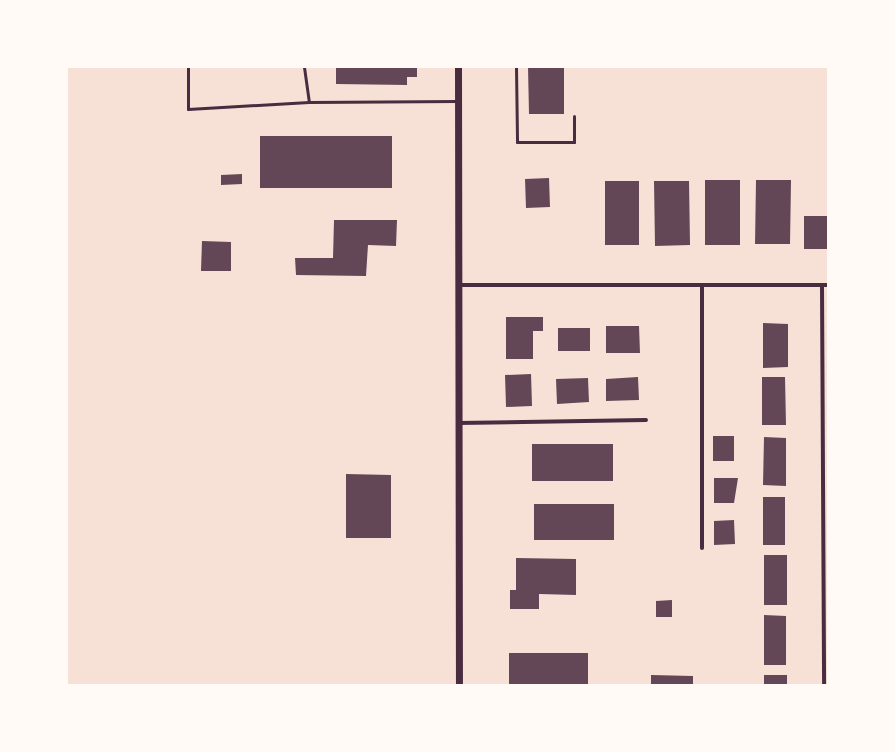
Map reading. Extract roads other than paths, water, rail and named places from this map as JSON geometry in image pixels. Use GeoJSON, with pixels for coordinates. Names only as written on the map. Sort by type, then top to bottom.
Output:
{"type":"FeatureCollection","features":[{"type":"Feature","properties":{"kind":"street"},"geometry":{"type":"LineString","coordinates":[[458,67],[459,685]]}},
{"type":"Feature","properties":{"kind":"street"},"geometry":{"type":"LineString","coordinates":[[458,285],[828,285]]}},
{"type":"Feature","properties":{"kind":"street"},"geometry":{"type":"LineString","coordinates":[[702,285],[702,548]]}},
{"type":"Feature","properties":{"kind":"street"},"geometry":{"type":"LineString","coordinates":[[822,285],[824,685]]}},
{"type":"Feature","properties":{"kind":"street"},"geometry":{"type":"LineString","coordinates":[[458,423],[646,420]]}},
{"type":"Feature","properties":{"kind":"lane"},"geometry":{"type":"LineString","coordinates":[[188,67],[188,109],[292,106],[308,102],[458,101]]}},
{"type":"Feature","properties":{"kind":"lane"},"geometry":{"type":"LineString","coordinates":[[304,67],[308,102]]}},
{"type":"Feature","properties":{"kind":"lane"},"geometry":{"type":"LineString","coordinates":[[516,67],[517,142],[574,142],[574,116]]}}]}
